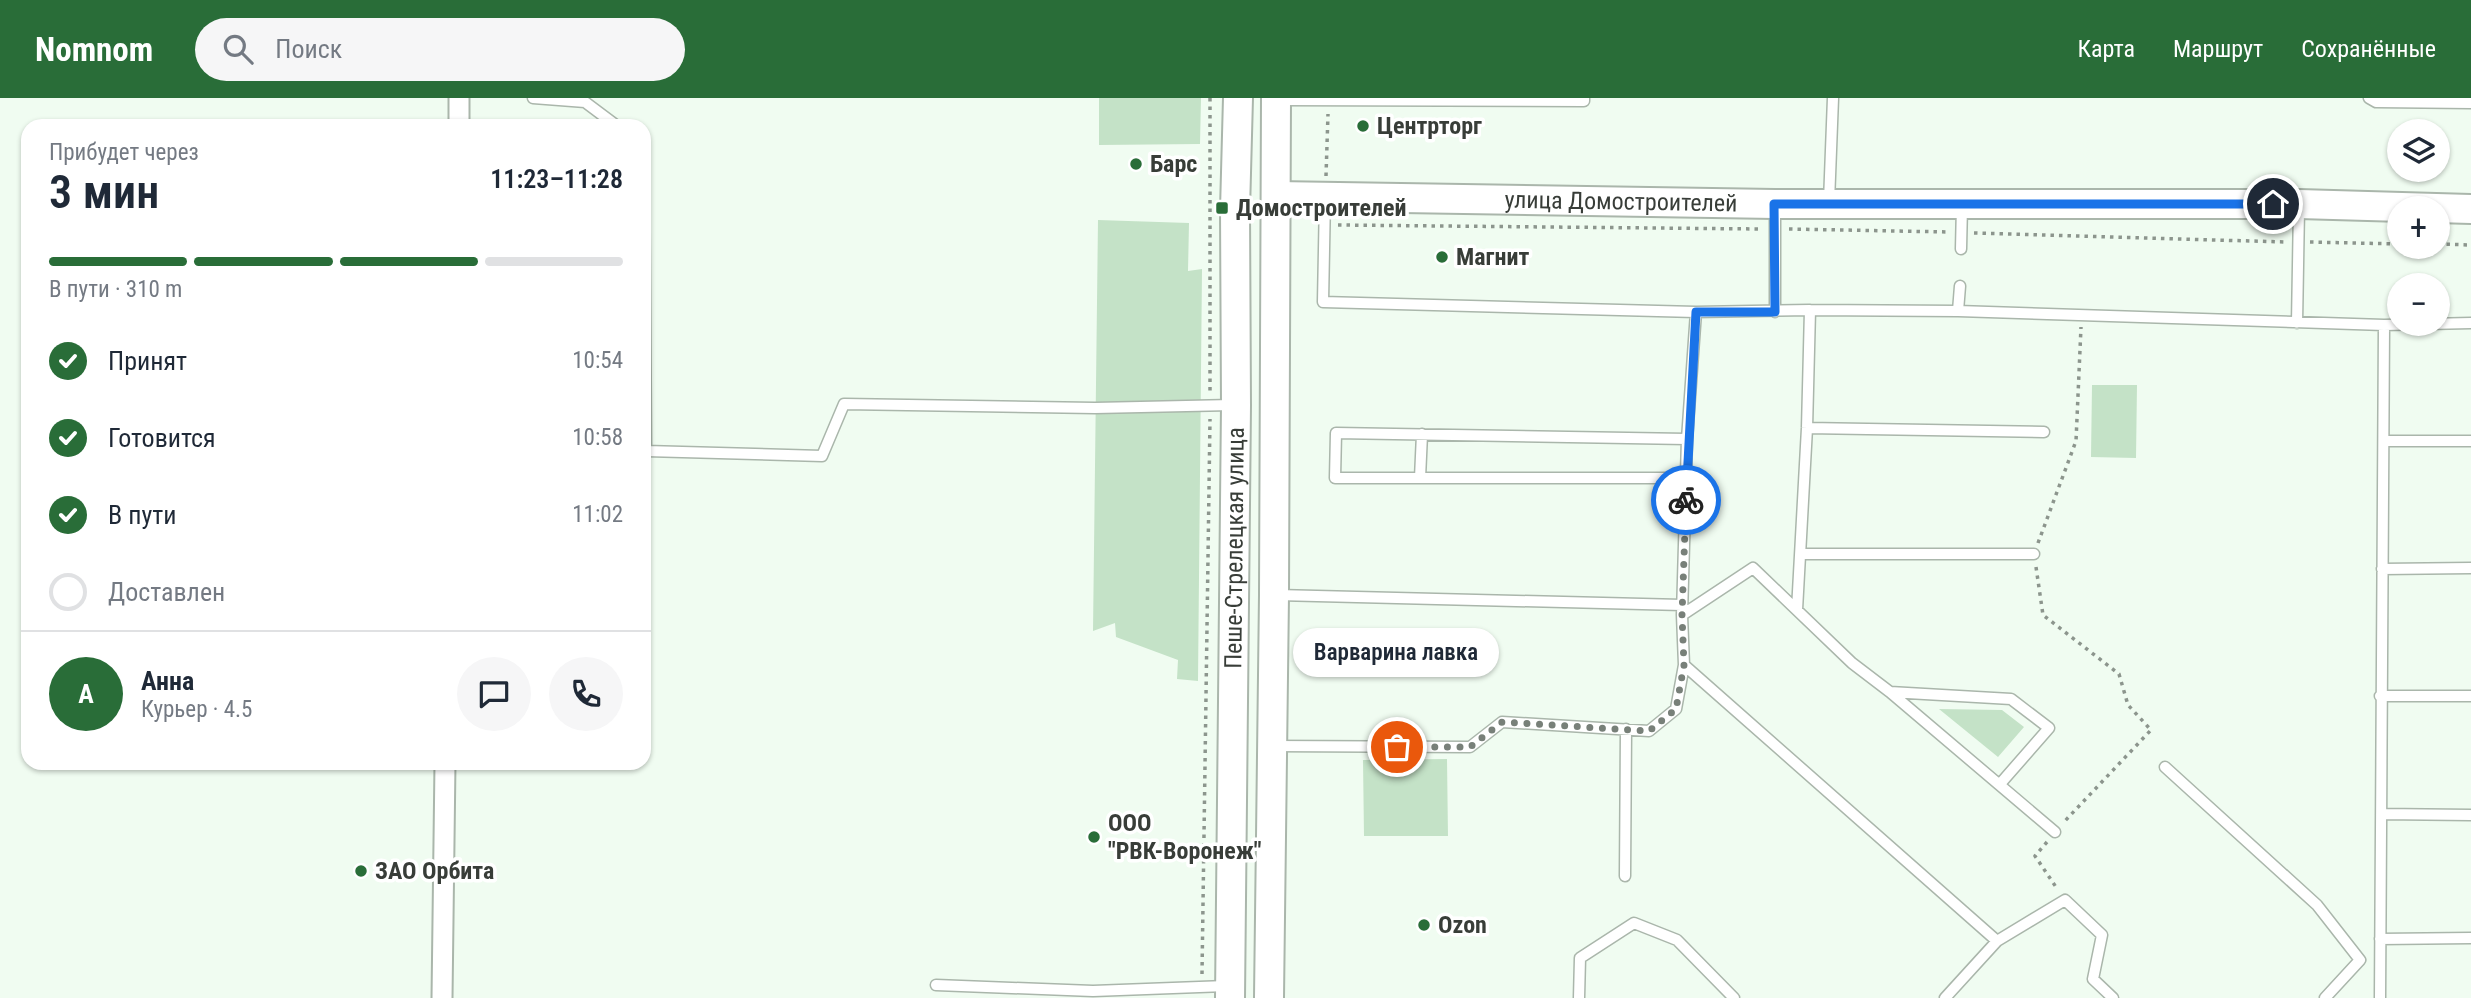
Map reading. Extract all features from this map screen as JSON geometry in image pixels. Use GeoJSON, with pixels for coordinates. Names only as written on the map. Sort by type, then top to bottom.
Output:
{"type":"FeatureCollection","features":[{"type":"Feature","properties":{"kind":"main road","name":"Пеше-Стрелецкая улица"},"geometry":{"type":"LineString","coordinates":[[1230,992],[1223,405],[1238,98]]}},
{"type":"Feature","properties":{"kind":"main road","name":"Пеше-Стрелецкая улица"},"geometry":{"type":"LineString","coordinates":[[1269,998],[1276,99]]}},
{"type":"Feature","properties":{"kind":"main road","name":"улица Домостроителей"},"geometry":{"type":"LineString","coordinates":[[1276,196],[1775,217],[1829,203],[2299,204],[2471,209]]}},
{"type":"Feature","properties":{"kind":"street"},"geometry":{"type":"LineString","coordinates":[[459,98],[459,119]]}},
{"type":"Feature","properties":{"kind":"street"},"geometry":{"type":"LineString","coordinates":[[442,998],[445,770]]}},
{"type":"Feature","properties":{"kind":"lane"},"geometry":{"type":"LineString","coordinates":[[533,98],[585,103],[607,119]]}},
{"type":"Feature","properties":{"kind":"lane"},"geometry":{"type":"LineString","coordinates":[[1276,99],[1584,101],[1584,98]]}},
{"type":"Feature","properties":{"kind":"lane"},"geometry":{"type":"LineString","coordinates":[[1829,203],[1833,98]]}},
{"type":"Feature","properties":{"kind":"lane"},"geometry":{"type":"LineString","coordinates":[[2369,98],[2376,102],[2471,103]]}},
{"type":"Feature","properties":{"kind":"lane"},"geometry":{"type":"LineString","coordinates":[[1325,197],[1323,302],[1696,312],[1958,311],[2384,326],[2471,323]]}},
{"type":"Feature","properties":{"kind":"lane"},"geometry":{"type":"LineString","coordinates":[[1961,249],[1962,204]]}},
{"type":"Feature","properties":{"kind":"lane"},"geometry":{"type":"LineString","coordinates":[[2297,323],[2299,204]]}},
{"type":"Feature","properties":{"kind":"lane"},"geometry":{"type":"LineString","coordinates":[[1775,217],[1775,312]]}},
{"type":"Feature","properties":{"kind":"lane"},"geometry":{"type":"LineString","coordinates":[[1958,311],[1960,286]]}},
{"type":"Feature","properties":{"kind":"lane"},"geometry":{"type":"LineString","coordinates":[[1797,610],[1807,428],[1810,310]]}},
{"type":"Feature","properties":{"kind":"lane"},"geometry":{"type":"LineString","coordinates":[[1272,746],[1470,747],[1502,722],[1649,731],[1676,709],[1684,665],[1682,610],[1686,478],[1696,312]]}},
{"type":"Feature","properties":{"kind":"lane"},"geometry":{"type":"LineString","coordinates":[[2380,998],[2378,967],[2384,326]]}},
{"type":"Feature","properties":{"kind":"lane"},"geometry":{"type":"LineString","coordinates":[[651,450],[822,456],[844,404],[1095,408],[1223,405]]}},
{"type":"Feature","properties":{"kind":"lane"},"geometry":{"type":"LineString","coordinates":[[1807,428],[2044,432]]}},
{"type":"Feature","properties":{"kind":"lane"},"geometry":{"type":"LineString","coordinates":[[1686,478],[1335,478],[1336,433],[1688,439]]}},
{"type":"Feature","properties":{"kind":"lane"},"geometry":{"type":"LineString","coordinates":[[1420,478],[1422,434]]}},
{"type":"Feature","properties":{"kind":"lane"},"geometry":{"type":"LineString","coordinates":[[2385,441],[2471,441]]}},
{"type":"Feature","properties":{"kind":"lane"},"geometry":{"type":"LineString","coordinates":[[1801,554],[2034,554]]}},
{"type":"Feature","properties":{"kind":"lane"},"geometry":{"type":"LineString","coordinates":[[1274,595],[1682,610],[1753,568],[1852,663],[2055,832]]}},
{"type":"Feature","properties":{"kind":"lane"},"geometry":{"type":"LineString","coordinates":[[2382,569],[2471,568]]}},
{"type":"Feature","properties":{"kind":"lane"},"geometry":{"type":"LineString","coordinates":[[1684,665],[1997,941]]}},
{"type":"Feature","properties":{"kind":"lane"},"geometry":{"type":"LineString","coordinates":[[1890,692],[2011,699],[2049,728],[2000,784]]}},
{"type":"Feature","properties":{"kind":"lane"},"geometry":{"type":"LineString","coordinates":[[2380,696],[2471,696]]}},
{"type":"Feature","properties":{"kind":"lane"},"geometry":{"type":"LineString","coordinates":[[1625,876],[1626,729]]}},
{"type":"Feature","properties":{"kind":"lane"},"geometry":{"type":"LineString","coordinates":[[2165,768],[2318,905],[2360,960],[2325,998]]}},
{"type":"Feature","properties":{"kind":"lane"},"geometry":{"type":"LineString","coordinates":[[2381,814],[2471,815]]}},
{"type":"Feature","properties":{"kind":"lane"},"geometry":{"type":"LineString","coordinates":[[1945,998],[1997,941],[2065,900],[2102,934],[2093,979],[2113,998]]}},
{"type":"Feature","properties":{"kind":"lane"},"geometry":{"type":"LineString","coordinates":[[1579,998],[1580,958],[1634,923],[1677,940],[1734,998]]}},
{"type":"Feature","properties":{"kind":"lane"},"geometry":{"type":"LineString","coordinates":[[2380,939],[2471,938]]}},
{"type":"Feature","properties":{"kind":"lane"},"geometry":{"type":"LineString","coordinates":[[936,985],[1093,991],[1201,988],[1230,992]]}},
{"type":"Feature","properties":{"kind":"path"},"geometry":{"type":"LineString","coordinates":[[1201,988],[1223,405],[1210,98]]}},
{"type":"Feature","properties":{"kind":"path"},"geometry":{"type":"LineString","coordinates":[[1325,197],[1328,101]]}},
{"type":"Feature","properties":{"kind":"path"},"geometry":{"type":"LineString","coordinates":[[1324,225],[1775,217],[1962,233],[2387,243]]}},
{"type":"Feature","properties":{"kind":"path"},"geometry":{"type":"LineString","coordinates":[[2450,244],[2471,245]]}},
{"type":"Feature","properties":{"kind":"path"},"geometry":{"type":"LineString","coordinates":[[2065,900],[2035,856],[2151,730],[2128,705],[2119,674],[2043,615],[2034,554],[2076,441],[2082,314]]}},
{"type":"Feature","properties":{"kind":"green space"},"geometry":{"type":"Polygon","coordinates":[[[1099,98],[1201,98],[1200,144],[1099,145],[1099,98]]]}},
{"type":"Feature","properties":{"kind":"green space"},"geometry":{"type":"Polygon","coordinates":[[[1098,220],[1189,223],[1188,271],[1202,269],[1198,681],[1177,679],[1178,660],[1116,637],[1115,623],[1093,631],[1098,220]]]}},
{"type":"Feature","properties":{"kind":"green space"},"geometry":{"type":"Polygon","coordinates":[[[2092,385],[2137,385],[2136,458],[2091,457],[2092,385]]]}},
{"type":"Feature","properties":{"kind":"green space"},"geometry":{"type":"Polygon","coordinates":[[[1939,709],[2002,710],[2024,727],[1998,757],[1939,709]]]}},
{"type":"Feature","properties":{"kind":"green space"},"geometry":{"type":"Polygon","coordinates":[[[1447,759],[1448,836],[1364,836],[1363,760],[1447,759]]]}},
{"type":"Feature","properties":{"kind":"way so far"},"geometry":{"type":"LineString","coordinates":[[1397,747],[1470,747],[1502,722],[1649,731],[1676,709],[1684,665],[1682,615],[1686,500]]}},
{"type":"Feature","properties":{"kind":"place","name":"Центрторг"},"geometry":{"type":"Point","coordinates":[1363,126]}},
{"type":"Feature","properties":{"kind":"place","name":"Барс"},"geometry":{"type":"Point","coordinates":[1136,164]}},
{"type":"Feature","properties":{"kind":"place","name":"Домостроителей"},"geometry":{"type":"Point","coordinates":[1222,208]}},
{"type":"Feature","properties":{"kind":"place","name":"Магнит"},"geometry":{"type":"Point","coordinates":[1442,257]}},
{"type":"Feature","properties":{"kind":"place","name":"Варварина лавка"},"geometry":{"type":"Point","coordinates":[1397,747]}},
{"type":"Feature","properties":{"kind":"place","name":"ООО \"РВК-Воронеж\""},"geometry":{"type":"Point","coordinates":[1094,837]}},
{"type":"Feature","properties":{"kind":"place","name":"ЗАО Орбита"},"geometry":{"type":"Point","coordinates":[361,871]}},
{"type":"Feature","properties":{"kind":"place","name":"Ozon"},"geometry":{"type":"Point","coordinates":[1424,925]}},
{"type":"Feature","properties":{"kind":"route"},"geometry":{"type":"LineString","coordinates":[[1686,500],[1696,312],[1775,312],[1774,204],[2273,204]]}}]}
